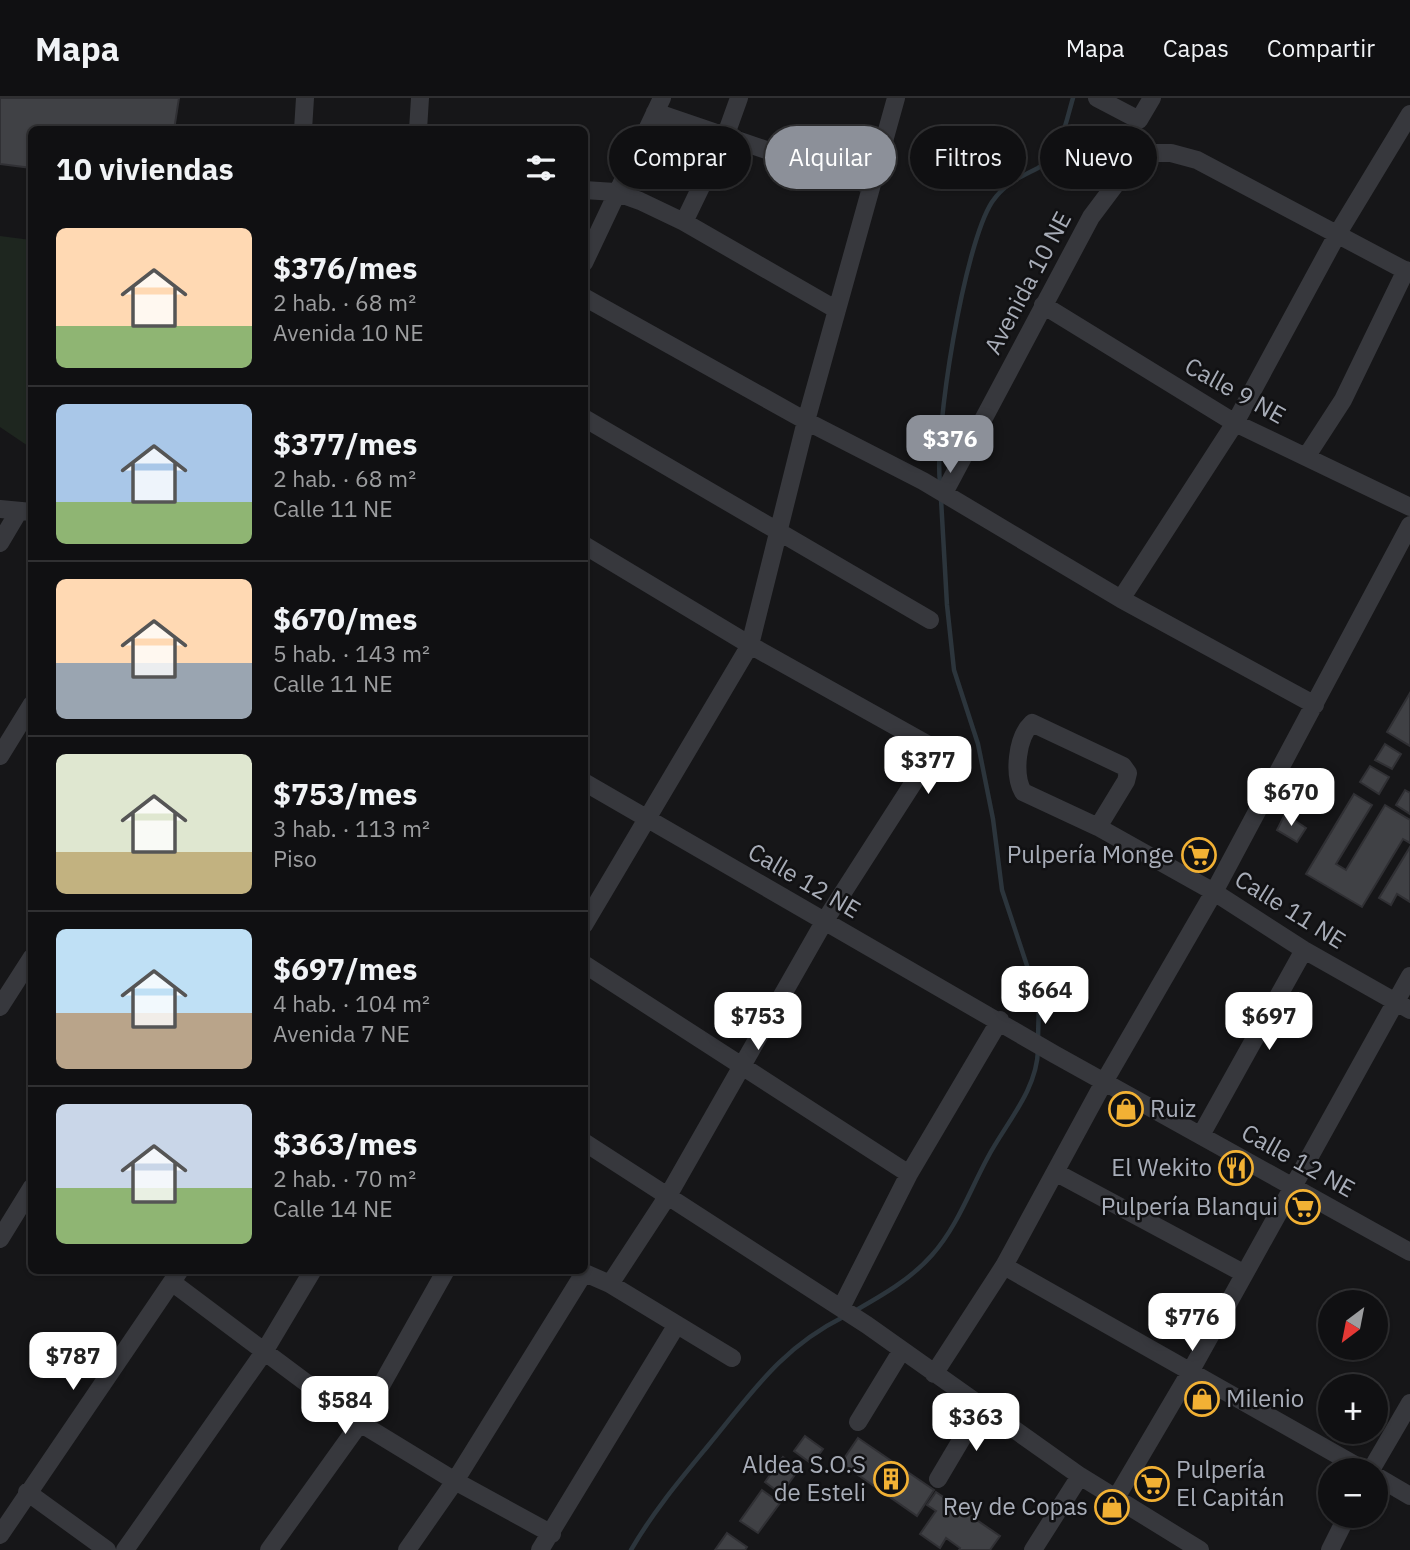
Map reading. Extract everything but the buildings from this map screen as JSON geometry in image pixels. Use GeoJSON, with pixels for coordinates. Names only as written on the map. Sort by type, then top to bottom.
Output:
{"type":"FeatureCollection","features":[{"type":"Feature","properties":{"kind":"street"},"geometry":{"type":"LineString","coordinates":[[303,126],[305,98]]}},
{"type":"Feature","properties":{"kind":"street"},"geometry":{"type":"LineString","coordinates":[[418,126],[420,98]]}},
{"type":"Feature","properties":{"kind":"street"},"geometry":{"type":"LineString","coordinates":[[729,126],[739,98]]}},
{"type":"Feature","properties":{"kind":"street"},"geometry":{"type":"LineString","coordinates":[[888,126],[896,98]]}},
{"type":"Feature","properties":{"kind":"street"},"geometry":{"type":"LineString","coordinates":[[1097,98],[1139,120],[1152,98]]}},
{"type":"Feature","properties":{"kind":"street"},"geometry":{"type":"LineString","coordinates":[[588,254],[658,105],[702,126]]}},
{"type":"Feature","properties":{"kind":"street"},"geometry":{"type":"LineString","coordinates":[[1121,600],[1235,423],[1338,233],[1410,114]]}},
{"type":"Feature","properties":{"kind":"street","name":"Avenida 10 NE"},"geometry":{"type":"LineString","coordinates":[[951,498],[1043,305],[1091,217],[1127,169],[1147,153],[1171,153],[1197,160],[1408,271]]}},
{"type":"Feature","properties":{"kind":"street"},"geometry":{"type":"LineString","coordinates":[[684,222],[700,189]]}},
{"type":"Feature","properties":{"kind":"street"},"geometry":{"type":"LineString","coordinates":[[588,918],[750,645],[806,421],[869,189]]}},
{"type":"Feature","properties":{"kind":"street"},"geometry":{"type":"LineString","coordinates":[[588,190],[615,192],[684,222],[837,310]]}},
{"type":"Feature","properties":{"kind":"street"},"geometry":{"type":"LineString","coordinates":[[1306,457],[1343,400],[1408,271]]}},
{"type":"Feature","properties":{"kind":"street"},"geometry":{"type":"LineString","coordinates":[[588,299],[806,421],[923,481],[1121,600],[1315,705]]}},
{"type":"Feature","properties":{"kind":"street","name":"Calle 9 NE"},"geometry":{"type":"LineString","coordinates":[[1043,305],[1235,423],[1410,507]]}},
{"type":"Feature","properties":{"kind":"street"},"geometry":{"type":"LineString","coordinates":[[588,420],[930,620]]}},
{"type":"Feature","properties":{"kind":"street"},"geometry":{"type":"LineString","coordinates":[[0,509],[25,511]]}},
{"type":"Feature","properties":{"kind":"street"},"geometry":{"type":"LineString","coordinates":[[0,543],[25,511]]}},
{"type":"Feature","properties":{"kind":"street"},"geometry":{"type":"LineString","coordinates":[[934,1374],[1004,1266],[1104,1082],[1214,892],[1410,525]]}},
{"type":"Feature","properties":{"kind":"street"},"geometry":{"type":"LineString","coordinates":[[588,547],[750,645],[927,744],[930,750],[930,757],[824,922],[669,1194],[610,1284]]}},
{"type":"Feature","properties":{"kind":"street"},"geometry":{"type":"LineString","coordinates":[[0,757],[28,711]]}},
{"type":"Feature","properties":{"kind":"street","name":"Calle 11 NE"},"geometry":{"type":"LineString","coordinates":[[1098,827],[1126,781],[1128,773],[1123,766],[1031,723],[1020,739],[1018,784],[1023,792],[1098,827],[1214,892],[1304,950],[1403,1006]]}},
{"type":"Feature","properties":{"kind":"street","name":"Calle 12 NE"},"geometry":{"type":"LineString","coordinates":[[588,784],[824,922],[1000,1020],[1054,1054],[1410,1252]]}},
{"type":"Feature","properties":{"kind":"street"},"geometry":{"type":"LineString","coordinates":[[1201,1135],[1304,950]]}},
{"type":"Feature","properties":{"kind":"street"},"geometry":{"type":"LineString","coordinates":[[0,1007],[28,963]]}},
{"type":"Feature","properties":{"kind":"street"},"geometry":{"type":"LineString","coordinates":[[588,967],[908,1174]]}},
{"type":"Feature","properties":{"kind":"street"},"geometry":{"type":"LineString","coordinates":[[1116,1498],[1189,1374],[1293,1187],[1403,1006],[1410,976]]}},
{"type":"Feature","properties":{"kind":"street"},"geometry":{"type":"LineString","coordinates":[[844,1310],[908,1174],[1000,1020]]}},
{"type":"Feature","properties":{"kind":"street"},"geometry":{"type":"LineString","coordinates":[[588,1144],[669,1194],[867,1325],[980,1408],[1080,1476],[1196,1549]]}},
{"type":"Feature","properties":{"kind":"street"},"geometry":{"type":"LineString","coordinates":[[1055,1172],[1243,1273]]}},
{"type":"Feature","properties":{"kind":"street"},"geometry":{"type":"LineString","coordinates":[[0,1239],[28,1194]]}},
{"type":"Feature","properties":{"kind":"street"},"geometry":{"type":"LineString","coordinates":[[1004,1266],[1189,1374],[1342,1458]]}},
{"type":"Feature","properties":{"kind":"street"},"geometry":{"type":"LineString","coordinates":[[125,1550],[264,1352],[311,1274]]}},
{"type":"Feature","properties":{"kind":"street"},"geometry":{"type":"LineString","coordinates":[[269,1550],[359,1423],[444,1274]]}},
{"type":"Feature","properties":{"kind":"street"},"geometry":{"type":"LineString","coordinates":[[407,1550],[454,1481],[580,1274]]}},
{"type":"Feature","properties":{"kind":"street"},"geometry":{"type":"LineString","coordinates":[[586,1274],[610,1284],[732,1358]]}},
{"type":"Feature","properties":{"kind":"street"},"geometry":{"type":"LineString","coordinates":[[0,1535],[177,1277],[264,1352],[359,1423],[454,1481],[552,1534]]}},
{"type":"Feature","properties":{"kind":"street"},"geometry":{"type":"LineString","coordinates":[[540,1550],[676,1326]]}},
{"type":"Feature","properties":{"kind":"street"},"geometry":{"type":"LineString","coordinates":[[858,1422],[902,1350]]}},
{"type":"Feature","properties":{"kind":"street"},"geometry":{"type":"LineString","coordinates":[[1378,1458],[1410,1403]]}},
{"type":"Feature","properties":{"kind":"street"},"geometry":{"type":"LineString","coordinates":[[938,1479],[980,1408]]}},
{"type":"Feature","properties":{"kind":"street"},"geometry":{"type":"LineString","coordinates":[[1033,1550],[1080,1476]]}},
{"type":"Feature","properties":{"kind":"street"},"geometry":{"type":"LineString","coordinates":[[1388,1483],[1410,1496]]}},
{"type":"Feature","properties":{"kind":"street"},"geometry":{"type":"LineString","coordinates":[[27,1492],[107,1550]]}},
{"type":"Feature","properties":{"kind":"street"},"geometry":{"type":"LineString","coordinates":[[1329,1550],[1341,1528]]}},
{"type":"Feature","properties":{"kind":"shaded area"},"geometry":{"type":"Polygon","coordinates":[[[0,236],[28,240],[28,446],[0,427],[0,236]]]}},
{"type":"Feature","properties":{"kind":"waterway"},"geometry":{"type":"LineString","coordinates":[[940,483],[939,458],[946,383],[962,296],[981,224],[992,202],[1002,190],[1038,168],[1052,155],[1062,137],[1073,98]]}},
{"type":"Feature","properties":{"kind":"waterway"},"geometry":{"type":"LineString","coordinates":[[941,499],[954,670],[978,744],[993,819],[1002,890],[1039,1002],[1038,1038]]}},
{"type":"Feature","properties":{"kind":"waterway"},"geometry":{"type":"LineString","coordinates":[[853,1312],[905,1280],[941,1244],[1019,1106],[1032,1079],[1038,1050]]}},
{"type":"Feature","properties":{"kind":"waterway"},"geometry":{"type":"LineString","coordinates":[[631,1550],[676,1485],[768,1374],[802,1343],[845,1316]]}},
{"type":"Feature","properties":{"kind":"place","name":"Pulpería Monge"},"geometry":{"type":"Point","coordinates":[1199,855]}},
{"type":"Feature","properties":{"kind":"place","name":"Ruiz"},"geometry":{"type":"Point","coordinates":[1126,1109]}},
{"type":"Feature","properties":{"kind":"place","name":"El Wekito"},"geometry":{"type":"Point","coordinates":[1236,1168]}},
{"type":"Feature","properties":{"kind":"place","name":"Pulpería Blanqui"},"geometry":{"type":"Point","coordinates":[1303,1207]}},
{"type":"Feature","properties":{"kind":"place","name":"Milenio"},"geometry":{"type":"Point","coordinates":[1202,1399]}},
{"type":"Feature","properties":{"kind":"place","name":"Aldea S.O.S de Esteli"},"geometry":{"type":"Point","coordinates":[891,1479]}},
{"type":"Feature","properties":{"kind":"place","name":"Pulpería El Capitán"},"geometry":{"type":"Point","coordinates":[1152,1484]}},
{"type":"Feature","properties":{"kind":"place","name":"Rey de Copas"},"geometry":{"type":"Point","coordinates":[1112,1507]}}]}
